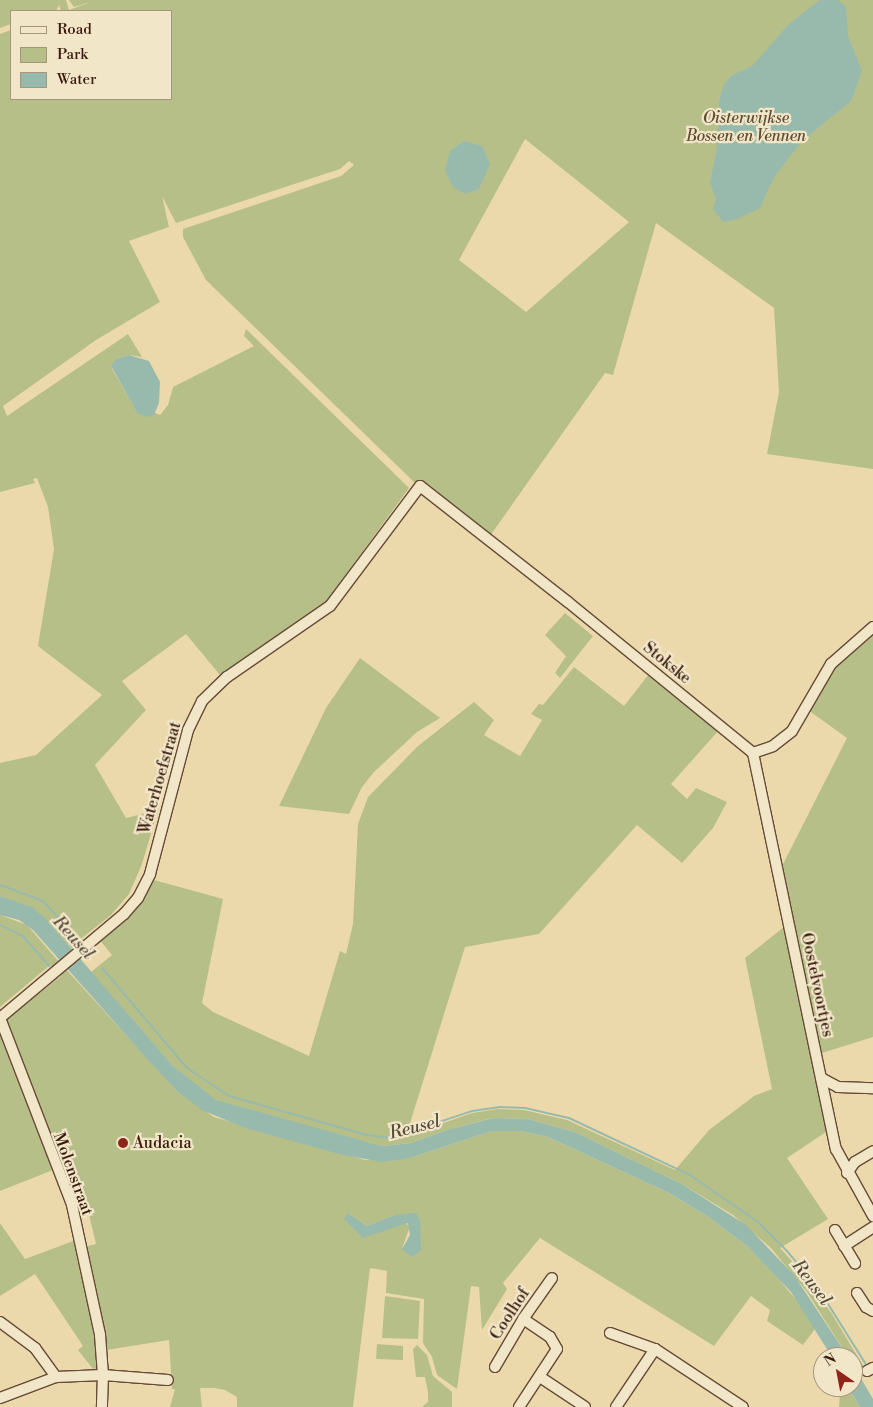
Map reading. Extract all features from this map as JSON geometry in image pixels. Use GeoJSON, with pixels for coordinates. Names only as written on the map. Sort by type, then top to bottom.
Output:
{"type":"FeatureCollection","features":[{"type":"Feature","properties":{"kind":"street","name":"Stokske"},"geometry":{"type":"LineString","coordinates":[[420,486],[568,602],[753,753]]}},
{"type":"Feature","properties":{"kind":"street","name":"Waterhoefstraat"},"geometry":{"type":"LineString","coordinates":[[0,1018],[128,910],[144,887],[188,730],[202,701],[227,677],[330,606],[420,486]]}},
{"type":"Feature","properties":{"kind":"street"},"geometry":{"type":"LineString","coordinates":[[753,753],[773,746],[792,732],[831,664],[873,627]]}},
{"type":"Feature","properties":{"kind":"street","name":"Oostelvoortjes"},"geometry":{"type":"LineString","coordinates":[[753,753],[836,1149],[847,1173],[873,1216]]}},
{"type":"Feature","properties":{"kind":"street","name":"Molenstraat"},"geometry":{"type":"LineString","coordinates":[[0,1018],[72,1205],[100,1336],[103,1375],[102,1407]]}},
{"type":"Feature","properties":{"kind":"street"},"geometry":{"type":"LineString","coordinates":[[821,1078],[838,1087],[873,1088]]}},
{"type":"Feature","properties":{"kind":"street"},"geometry":{"type":"LineString","coordinates":[[847,1173],[855,1162],[873,1151]]}},
{"type":"Feature","properties":{"kind":"street"},"geometry":{"type":"LineString","coordinates":[[844,1246],[873,1227]]}},
{"type":"Feature","properties":{"kind":"street"},"geometry":{"type":"LineString","coordinates":[[835,1230],[855,1263]]}},
{"type":"Feature","properties":{"kind":"street","name":"Coolhof"},"geometry":{"type":"LineString","coordinates":[[495,1367],[523,1319],[552,1278]]}},
{"type":"Feature","properties":{"kind":"street"},"geometry":{"type":"LineString","coordinates":[[857,1292],[866,1307],[872,1309]]}},
{"type":"Feature","properties":{"kind":"street"},"geometry":{"type":"LineString","coordinates":[[519,1407],[540,1378],[557,1349],[550,1337],[523,1319]]}},
{"type":"Feature","properties":{"kind":"street"},"geometry":{"type":"LineString","coordinates":[[0,1322],[35,1348],[56,1377]]}},
{"type":"Feature","properties":{"kind":"street"},"geometry":{"type":"LineString","coordinates":[[610,1333],[655,1349],[743,1407]]}},
{"type":"Feature","properties":{"kind":"street"},"geometry":{"type":"LineString","coordinates":[[616,1407],[655,1349]]}},
{"type":"Feature","properties":{"kind":"street"},"geometry":{"type":"LineString","coordinates":[[0,1398],[56,1377],[103,1375],[168,1380]]}},
{"type":"Feature","properties":{"kind":"street"},"geometry":{"type":"LineString","coordinates":[[540,1378],[585,1407]]}},
{"type":"Feature","properties":{"kind":"green space"},"geometry":{"type":"Polygon","coordinates":[[[0,0],[66,0],[69,10],[61,10],[59,5],[56,10],[10,10],[10,24],[0,28],[0,0]]]}},
{"type":"Feature","properties":{"kind":"green space","name":"Oisterwijkse Bossen en Vennen"},"geometry":{"type":"Polygon","coordinates":[[[69,0],[873,0],[873,469],[767,454],[779,392],[774,308],[656,223],[613,375],[605,373],[490,536],[421,483],[414,482],[206,280],[183,237],[183,229],[341,176],[354,165],[349,161],[340,169],[176,223],[162,196],[169,227],[129,241],[160,302],[96,340],[3,406],[7,416],[128,334],[142,357],[129,355],[116,359],[112,369],[132,403],[160,415],[168,405],[173,387],[254,346],[244,336],[246,329],[409,488],[325,603],[313,614],[220,675],[186,634],[122,681],[146,710],[95,765],[126,818],[158,810],[142,864],[129,894],[111,915],[77,942],[80,946],[74,951],[37,911],[0,896],[0,763],[36,755],[102,695],[38,646],[54,549],[48,507],[37,478],[33,479],[35,483],[0,492],[0,34],[10,30],[10,100],[172,100],[172,10],[69,10],[91,2],[74,7],[69,0]],[[525,139],[459,260],[526,312],[629,222],[525,139]]]}},
{"type":"Feature","properties":{"kind":"green space"},"geometry":{"type":"Polygon","coordinates":[[[565,613],[593,636],[560,678],[555,673],[566,656],[545,635],[565,613]]]}},
{"type":"Feature","properties":{"kind":"green space"},"geometry":{"type":"Polygon","coordinates":[[[873,633],[873,1037],[822,1053],[782,866],[847,738],[808,710],[831,670],[873,633]]]}},
{"type":"Feature","properties":{"kind":"green space"},"geometry":{"type":"Polygon","coordinates":[[[360,658],[440,718],[417,732],[374,772],[362,787],[349,814],[279,806],[326,708],[360,658]]]}},
{"type":"Feature","properties":{"kind":"green space"},"geometry":{"type":"Polygon","coordinates":[[[574,667],[624,706],[649,674],[720,729],[671,784],[687,799],[696,788],[727,802],[713,828],[682,863],[637,825],[539,934],[465,947],[406,1136],[472,1113],[498,1109],[524,1110],[567,1120],[675,1170],[709,1130],[754,1096],[772,1089],[745,958],[784,927],[829,1130],[787,1158],[828,1219],[780,1248],[802,1272],[832,1314],[852,1347],[842,1347],[807,1292],[771,1248],[733,1215],[682,1184],[575,1132],[528,1119],[492,1118],[447,1130],[411,1143],[382,1146],[225,1104],[208,1096],[173,1066],[91,972],[112,955],[99,939],[137,903],[187,751],[154,880],[223,899],[202,1003],[213,1012],[309,1056],[340,951],[346,954],[353,924],[358,824],[368,797],[418,746],[474,702],[494,720],[484,735],[520,756],[542,720],[531,714],[539,704],[543,705],[574,667]]]}},
{"type":"Feature","properties":{"kind":"green space"},"geometry":{"type":"Polygon","coordinates":[[[0,915],[27,925],[60,963],[53,968],[50,965],[0,1007],[0,915]]]}},
{"type":"Feature","properties":{"kind":"green space"},"geometry":{"type":"Polygon","coordinates":[[[64,967],[179,1093],[214,1117],[365,1160],[410,1158],[492,1131],[521,1131],[548,1137],[669,1193],[707,1216],[747,1246],[775,1275],[799,1303],[815,1329],[803,1345],[767,1321],[770,1310],[751,1296],[714,1346],[540,1238],[503,1283],[507,1289],[482,1330],[479,1287],[471,1286],[457,1389],[437,1375],[432,1357],[423,1343],[424,1299],[386,1293],[387,1271],[370,1268],[353,1407],[237,1407],[237,1397],[225,1390],[200,1388],[202,1407],[170,1407],[175,1389],[172,1389],[169,1340],[106,1350],[84,1247],[96,1244],[87,1206],[76,1209],[5,1021],[61,976],[58,973],[64,967]],[[348,1213],[363,1237],[404,1223],[410,1226],[402,1249],[418,1235],[420,1220],[394,1215],[367,1226],[348,1213]]]}},
{"type":"Feature","properties":{"kind":"green space"},"geometry":{"type":"Polygon","coordinates":[[[0,1026],[53,1170],[0,1191],[0,1026]]]}},
{"type":"Feature","properties":{"kind":"green space"},"geometry":{"type":"Polygon","coordinates":[[[0,1223],[25,1259],[76,1240],[97,1344],[97,1368],[93,1369],[78,1350],[83,1346],[35,1274],[0,1296],[0,1223]]]}},
{"type":"Feature","properties":{"kind":"green space"},"geometry":{"type":"Polygon","coordinates":[[[385,1296],[420,1301],[418,1339],[382,1338],[385,1296]]]}},
{"type":"Feature","properties":{"kind":"green space"},"geometry":{"type":"Polygon","coordinates":[[[377,1344],[403,1346],[403,1360],[376,1359],[377,1344]]]}},
{"type":"Feature","properties":{"kind":"green space"},"geometry":{"type":"Polygon","coordinates":[[[417,1345],[427,1355],[433,1376],[452,1392],[452,1407],[422,1407],[428,1402],[428,1392],[425,1377],[416,1377],[413,1349],[417,1345]]]}},
{"type":"Feature","properties":{"kind":"green space"},"geometry":{"type":"Polygon","coordinates":[[[840,1397],[854,1397],[860,1407],[839,1407],[840,1397]]]}},
{"type":"Feature","properties":{"kind":"water"},"geometry":{"type":"Polygon","coordinates":[[[820,0],[838,0],[846,7],[848,36],[862,71],[851,101],[802,141],[774,177],[760,208],[735,220],[723,222],[713,209],[716,199],[710,183],[717,147],[719,102],[723,86],[731,76],[753,65],[789,24],[820,0]]]}},
{"type":"Feature","properties":{"kind":"water"},"geometry":{"type":"Polygon","coordinates":[[[464,141],[482,146],[490,164],[479,189],[465,194],[453,187],[445,170],[450,151],[464,141]]]}},
{"type":"Feature","properties":{"kind":"water"},"geometry":{"type":"Polygon","coordinates":[[[129,355],[149,361],[160,382],[159,403],[154,415],[149,417],[138,414],[111,366],[116,359],[129,355]]]}},
{"type":"Feature","properties":{"kind":"water"},"geometry":{"type":"Polygon","coordinates":[[[0,896],[32,907],[44,917],[173,1066],[216,1100],[382,1146],[411,1143],[447,1130],[493,1118],[528,1119],[575,1132],[682,1184],[746,1225],[794,1275],[841,1347],[826,1347],[791,1292],[747,1246],[707,1216],[669,1193],[548,1137],[521,1131],[492,1131],[410,1158],[382,1162],[343,1155],[245,1128],[202,1110],[179,1093],[33,930],[19,920],[0,915],[0,896]]]}},
{"type":"Feature","properties":{"kind":"water"},"geometry":{"type":"Polygon","coordinates":[[[348,1213],[367,1226],[394,1215],[416,1213],[420,1220],[421,1250],[412,1257],[402,1249],[410,1235],[408,1223],[363,1238],[344,1219],[348,1213]]]}},
{"type":"Feature","properties":{"kind":"water"},"geometry":{"type":"Polygon","coordinates":[[[863,1382],[873,1399],[873,1407],[860,1407],[854,1397],[863,1397],[863,1382]]]}},
{"type":"Feature","properties":{"kind":"waterway","name":"Reusel"},"geometry":{"type":"LineString","coordinates":[[0,885],[43,901],[78,939]]}},
{"type":"Feature","properties":{"kind":"waterway"},"geometry":{"type":"LineString","coordinates":[[0,925],[23,936],[49,966]]}},
{"type":"Feature","properties":{"kind":"waterway","name":"Reusel"},"geometry":{"type":"LineString","coordinates":[[102,968],[187,1068],[229,1096],[367,1135],[391,1138],[472,1111],[499,1107],[525,1108],[569,1118],[690,1175],[758,1222],[787,1251],[818,1288],[865,1363]]}},
{"type":"Feature","properties":{"kind":"place","name":"Audacia"},"geometry":{"type":"Point","coordinates":[123,1143]}}]}
